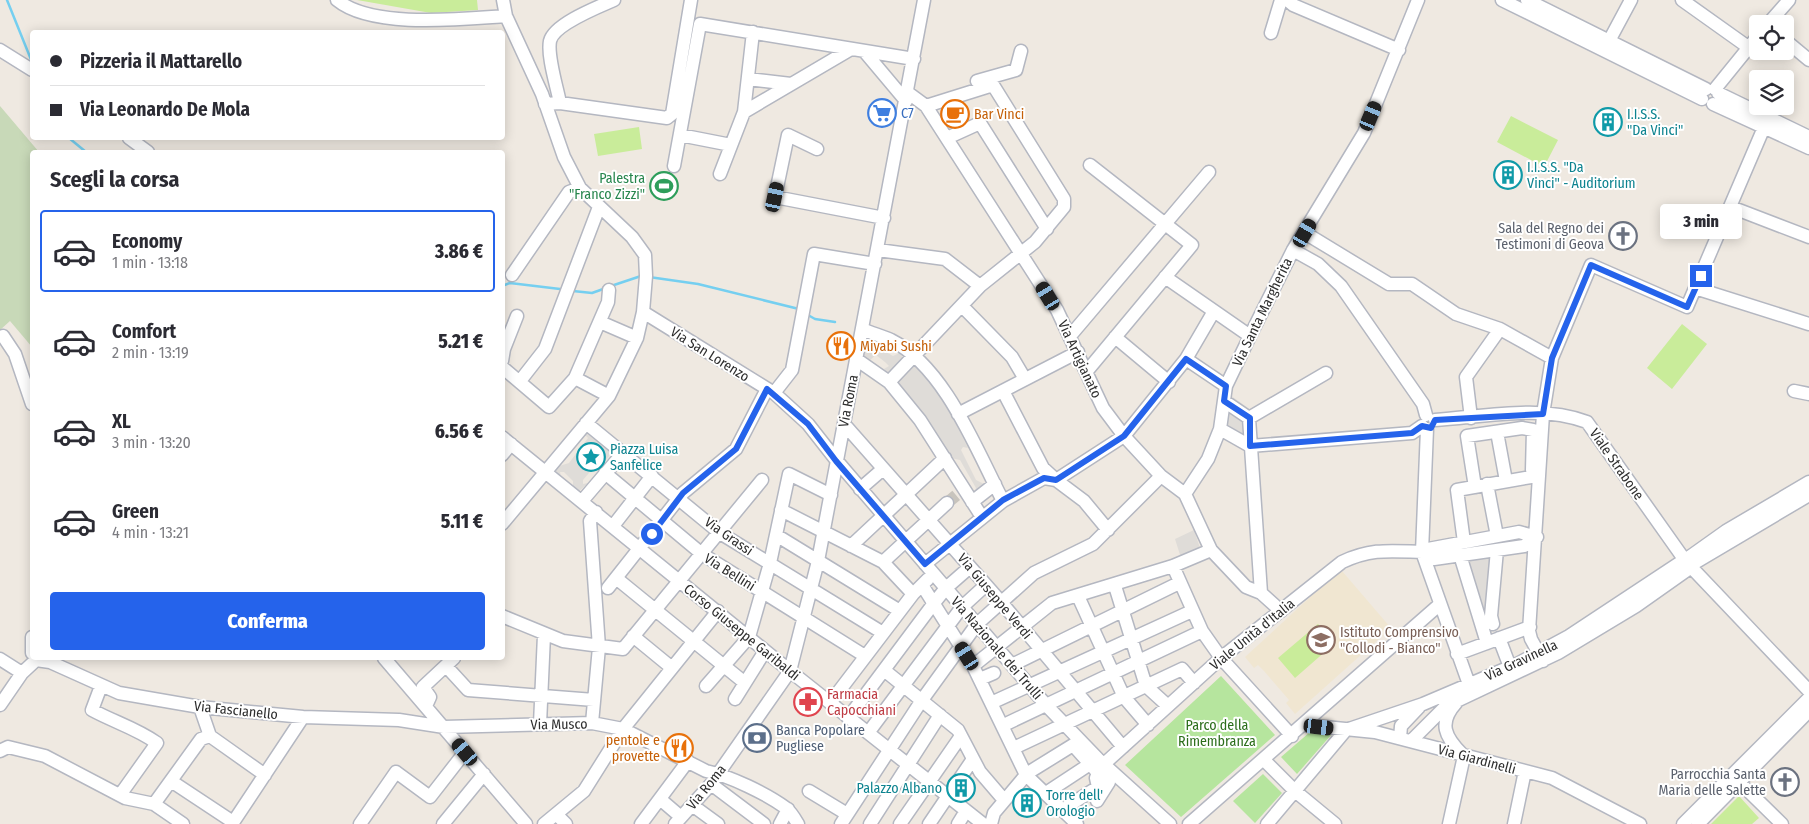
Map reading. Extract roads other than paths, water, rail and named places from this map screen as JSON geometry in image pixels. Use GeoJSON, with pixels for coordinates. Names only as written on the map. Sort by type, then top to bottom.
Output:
{"type":"FeatureCollection","features":[{"type":"Feature","properties":{"kind":"street"},"geometry":{"type":"LineString","coordinates":[[337,0],[346,8],[372,15],[431,21],[506,16]]}},
{"type":"Feature","properties":{"kind":"street"},"geometry":{"type":"LineString","coordinates":[[503,0],[506,16],[545,104],[564,157],[580,188],[632,237],[645,255],[643,312],[637,338],[609,396],[505,521]]}},
{"type":"Feature","properties":{"kind":"street"},"geometry":{"type":"LineString","coordinates":[[560,103],[550,51],[550,41],[554,33],[572,20],[614,0]]}},
{"type":"Feature","properties":{"kind":"street"},"geometry":{"type":"LineString","coordinates":[[545,104],[560,103],[667,118],[672,114],[691,0]]}},
{"type":"Feature","properties":{"kind":"street","name":"Via Roma"},"geometry":{"type":"LineString","coordinates":[[678,820],[715,779],[790,671],[818,561],[884,218],[914,100],[914,59],[924,0]]}},
{"type":"Feature","properties":{"kind":"street"},"geometry":{"type":"LineString","coordinates":[[1271,33],[1280,0]]}},
{"type":"Feature","properties":{"kind":"street"},"geometry":{"type":"LineString","coordinates":[[1287,0],[1399,50]]}},
{"type":"Feature","properties":{"kind":"street","name":"Via Santa Margherita"},"geometry":{"type":"LineString","coordinates":[[1185,494],[1208,459],[1220,429],[1226,386],[1294,250],[1364,133],[1418,0]]}},
{"type":"Feature","properties":{"kind":"street"},"geometry":{"type":"LineString","coordinates":[[1502,0],[1711,95]]}},
{"type":"Feature","properties":{"kind":"street"},"geometry":{"type":"LineString","coordinates":[[1527,0],[1765,122],[1809,148]]}},
{"type":"Feature","properties":{"kind":"street"},"geometry":{"type":"LineString","coordinates":[[1609,41],[1632,0]]}},
{"type":"Feature","properties":{"kind":"street"},"geometry":{"type":"LineString","coordinates":[[1682,0],[1748,47],[1711,95]]}},
{"type":"Feature","properties":{"kind":"street"},"geometry":{"type":"LineString","coordinates":[[1776,15],[1789,0]]}},
{"type":"Feature","properties":{"kind":"street"},"geometry":{"type":"LineString","coordinates":[[674,166],[700,24],[914,59]]}},
{"type":"Feature","properties":{"kind":"street"},"geometry":{"type":"LineString","coordinates":[[720,174],[744,112],[753,32]]}},
{"type":"Feature","properties":{"kind":"street"},"geometry":{"type":"LineString","coordinates":[[1794,48],[1809,60]]}},
{"type":"Feature","properties":{"kind":"street"},"geometry":{"type":"LineString","coordinates":[[744,112],[851,49]]}},
{"type":"Feature","properties":{"kind":"street"},"geometry":{"type":"LineString","coordinates":[[0,50],[30,69]]}},
{"type":"Feature","properties":{"kind":"street","name":"Via Artigianato"},"geometry":{"type":"LineString","coordinates":[[864,51],[914,100],[947,138],[1021,252],[1070,336],[1103,408],[1124,436],[1161,476],[1185,494]]}},
{"type":"Feature","properties":{"kind":"street"},"geometry":{"type":"LineString","coordinates":[[914,100],[1016,70],[1021,51]]}},
{"type":"Feature","properties":{"kind":"street"},"geometry":{"type":"LineString","coordinates":[[748,79],[790,84]]}},
{"type":"Feature","properties":{"kind":"street"},"geometry":{"type":"LineString","coordinates":[[889,382],[914,358],[980,286],[1035,242],[1064,207],[1064,199],[993,85],[914,100]]}},
{"type":"Feature","properties":{"kind":"street"},"geometry":{"type":"LineString","coordinates":[[1765,122],[1809,137]]}},
{"type":"Feature","properties":{"kind":"street"},"geometry":{"type":"LineString","coordinates":[[1422,552],[1428,558],[1434,559],[1524,546],[1533,532],[1543,414],[1552,358],[1591,265],[1687,307],[1731,207],[1765,122]]}},
{"type":"Feature","properties":{"kind":"street"},"geometry":{"type":"LineString","coordinates":[[947,138],[980,123],[1047,229]]}},
{"type":"Feature","properties":{"kind":"street"},"geometry":{"type":"LineString","coordinates":[[680,135],[731,145]]}},
{"type":"Feature","properties":{"kind":"street"},"geometry":{"type":"LineString","coordinates":[[817,149],[788,135],[775,197],[884,218]]}},
{"type":"Feature","properties":{"kind":"street"},"geometry":{"type":"LineString","coordinates":[[132,140],[145,150]]}},
{"type":"Feature","properties":{"kind":"street"},"geometry":{"type":"LineString","coordinates":[[1086,371],[1192,245],[1090,165]]}},
{"type":"Feature","properties":{"kind":"street"},"geometry":{"type":"LineString","coordinates":[[1070,336],[1209,172]]}},
{"type":"Feature","properties":{"kind":"street"},"geometry":{"type":"LineString","coordinates":[[512,275],[569,192],[580,188]]}},
{"type":"Feature","properties":{"kind":"street"},"geometry":{"type":"LineString","coordinates":[[520,381],[545,349],[599,207]]}},
{"type":"Feature","properties":{"kind":"street"},"geometry":{"type":"LineString","coordinates":[[1731,207],[1809,237]]}},
{"type":"Feature","properties":{"kind":"street"},"geometry":{"type":"LineString","coordinates":[[1305,233],[1389,284],[1412,284],[1456,314],[1500,329],[1552,358]]}},
{"type":"Feature","properties":{"kind":"street"},"geometry":{"type":"LineString","coordinates":[[878,250],[946,259],[980,286]]}},
{"type":"Feature","properties":{"kind":"street"},"geometry":{"type":"LineString","coordinates":[[1294,250],[1318,264],[1341,286],[1423,404],[1427,423],[1422,552],[1439,606],[1470,689]]}},
{"type":"Feature","properties":{"kind":"street"},"geometry":{"type":"LineString","coordinates":[[744,683],[656,610],[612,583],[679,498],[736,449],[770,391],[792,370],[814,254],[875,264]]}},
{"type":"Feature","properties":{"kind":"street"},"geometry":{"type":"LineString","coordinates":[[1165,277],[1250,336]]}},
{"type":"Feature","properties":{"kind":"street"},"geometry":{"type":"LineString","coordinates":[[1695,288],[1809,324]]}},
{"type":"Feature","properties":{"kind":"street"},"geometry":{"type":"LineString","coordinates":[[505,369],[549,406],[575,378],[608,302],[608,290]]}},
{"type":"Feature","properties":{"kind":"street"},"geometry":{"type":"LineString","coordinates":[[962,306],[1012,357],[1025,379]]}},
{"type":"Feature","properties":{"kind":"street"},"geometry":{"type":"LineString","coordinates":[[830,703],[913,594],[922,585],[929,569],[950,544],[1003,500],[1044,478],[1056,480],[1124,436],[1186,359],[1214,311]]}},
{"type":"Feature","properties":{"kind":"street","name":"Via San Lorenzo"},"geometry":{"type":"LineString","coordinates":[[643,312],[770,391],[808,424],[836,461]]}},
{"type":"Feature","properties":{"kind":"street"},"geometry":{"type":"LineString","coordinates":[[505,346],[517,316]]}},
{"type":"Feature","properties":{"kind":"street"},"geometry":{"type":"LineString","coordinates":[[600,322],[637,338]]}},
{"type":"Feature","properties":{"kind":"street"},"geometry":{"type":"LineString","coordinates":[[1471,418],[1466,377],[1500,329]]}},
{"type":"Feature","properties":{"kind":"street"},"geometry":{"type":"LineString","coordinates":[[862,330],[892,341],[926,367],[945,390],[1003,500]]}},
{"type":"Feature","properties":{"kind":"street"},"geometry":{"type":"LineString","coordinates":[[3,336],[15,354],[30,398]]}},
{"type":"Feature","properties":{"kind":"street"},"geometry":{"type":"LineString","coordinates":[[1115,337],[1169,382]]}},
{"type":"Feature","properties":{"kind":"street"},"geometry":{"type":"LineString","coordinates":[[958,414],[1078,352]]}},
{"type":"Feature","properties":{"kind":"street"},"geometry":{"type":"LineString","coordinates":[[856,359],[889,382],[920,420],[946,458],[961,490],[982,517]]}},
{"type":"Feature","properties":{"kind":"street"},"geometry":{"type":"LineString","coordinates":[[1186,359],[1226,386]]}},
{"type":"Feature","properties":{"kind":"street"},"geometry":{"type":"LineString","coordinates":[[1250,418],[1326,373]]}},
{"type":"Feature","properties":{"kind":"street"},"geometry":{"type":"LineString","coordinates":[[575,378],[609,396]]}},
{"type":"Feature","properties":{"kind":"street"},"geometry":{"type":"LineString","coordinates":[[1003,391],[1044,468],[1056,480],[1084,501],[1108,530]]}},
{"type":"Feature","properties":{"kind":"street"},"geometry":{"type":"LineString","coordinates":[[1794,391],[1809,394]]}},
{"type":"Feature","properties":{"kind":"street"},"geometry":{"type":"LineString","coordinates":[[1224,401],[1250,418]]}},
{"type":"Feature","properties":{"kind":"street","name":"Viale Strabone"},"geometry":{"type":"LineString","coordinates":[[1250,446],[1412,433],[1427,423],[1471,418],[1568,414],[1587,422],[1688,563],[1809,691]]}},
{"type":"Feature","properties":{"kind":"street"},"geometry":{"type":"LineString","coordinates":[[1250,418],[1250,446],[1261,593]]}},
{"type":"Feature","properties":{"kind":"street","name":"Via Grassi"},"geometry":{"type":"LineString","coordinates":[[586,424],[623,452],[720,533],[883,633]]}},
{"type":"Feature","properties":{"kind":"street","name":"Via Giuseppe Verdi"},"geometry":{"type":"LineString","coordinates":[[844,424],[1002,602],[1122,747]]}},
{"type":"Feature","properties":{"kind":"street"},"geometry":{"type":"LineString","coordinates":[[1497,536],[1467,436],[1522,428],[1533,430],[1533,532],[1530,625],[1531,638],[1541,657]]}},
{"type":"Feature","properties":{"kind":"street"},"geometry":{"type":"LineString","coordinates":[[1220,429],[1250,446]]}},
{"type":"Feature","properties":{"kind":"street"},"geometry":{"type":"LineString","coordinates":[[1497,432],[1506,481]]}},
{"type":"Feature","properties":{"kind":"street","name":"Corso Giuseppe Garibaldi"},"geometry":{"type":"LineString","coordinates":[[507,441],[848,718],[983,824]]}},
{"type":"Feature","properties":{"kind":"street"},"geometry":{"type":"LineString","coordinates":[[582,501],[623,452]]}},
{"type":"Feature","properties":{"kind":"street"},"geometry":{"type":"LineString","coordinates":[[851,546],[946,458]]}},
{"type":"Feature","properties":{"kind":"street","name":"Via Nazionale dei Trulli"},"geometry":{"type":"LineString","coordinates":[[836,461],[1064,724],[1097,767],[1170,824]]}},
{"type":"Feature","properties":{"kind":"street"},"geometry":{"type":"LineString","coordinates":[[860,489],[883,469]]}},
{"type":"Feature","properties":{"kind":"street","name":"Via Bellini"},"geometry":{"type":"LineString","coordinates":[[605,473],[702,554],[865,656]]}},
{"type":"Feature","properties":{"kind":"street"},"geometry":{"type":"LineString","coordinates":[[706,686],[749,637],[763,592],[789,474],[831,494]]}},
{"type":"Feature","properties":{"kind":"street"},"geometry":{"type":"LineString","coordinates":[[613,526],[652,476]]}},
{"type":"Feature","properties":{"kind":"street"},"geometry":{"type":"LineString","coordinates":[[810,791],[843,821],[922,700],[977,624],[1034,573],[1092,544],[1161,476]]}},
{"type":"Feature","properties":{"kind":"street"},"geometry":{"type":"LineString","coordinates":[[1464,542],[1457,490],[1532,477]]}},
{"type":"Feature","properties":{"kind":"street"},"geometry":{"type":"LineString","coordinates":[[505,617],[563,641],[623,649],[762,480]]}},
{"type":"Feature","properties":{"kind":"street","name":"Via Gravinella"},"geometry":{"type":"LineString","coordinates":[[1688,563],[1726,531],[1809,482]]}},
{"type":"Feature","properties":{"kind":"street"},"geometry":{"type":"LineString","coordinates":[[972,502],[995,484]]}},
{"type":"Feature","properties":{"kind":"street"},"geometry":{"type":"LineString","coordinates":[[1185,494],[1210,550],[1246,587],[1261,593],[1281,611]]}},
{"type":"Feature","properties":{"kind":"street","name":"Via Gravinella"},"geometry":{"type":"LineString","coordinates":[[1346,730],[1470,689],[1541,657],[1606,613],[1688,563],[1809,494]]}},
{"type":"Feature","properties":{"kind":"street"},"geometry":{"type":"LineString","coordinates":[[882,562],[947,503]]}},
{"type":"Feature","properties":{"kind":"street"},"geometry":{"type":"LineString","coordinates":[[781,510],[882,562],[913,594]]}},
{"type":"Feature","properties":{"kind":"street"},"geometry":{"type":"LineString","coordinates":[[592,722],[599,646],[590,521],[596,512]]}},
{"type":"Feature","properties":{"kind":"street"},"geometry":{"type":"LineString","coordinates":[[1422,552],[1519,532],[1533,532]]}},
{"type":"Feature","properties":{"kind":"street"},"geometry":{"type":"LineString","coordinates":[[776,535],[900,611]]}},
{"type":"Feature","properties":{"kind":"street"},"geometry":{"type":"LineString","coordinates":[[973,666],[1052,603],[1115,586],[1173,566],[1210,550]]}},
{"type":"Feature","properties":{"kind":"street","name":"Viale Unità d'Italia"},"geometry":{"type":"LineString","coordinates":[[1097,767],[1148,725],[1221,658],[1342,562],[1361,553],[1378,550],[1422,552]]}},
{"type":"Feature","properties":{"kind":"street"},"geometry":{"type":"LineString","coordinates":[[1488,626],[1497,550]]}},
{"type":"Feature","properties":{"kind":"street"},"geometry":{"type":"LineString","coordinates":[[1460,555],[1493,641],[1510,667]]}},
{"type":"Feature","properties":{"kind":"street"},"geometry":{"type":"LineString","coordinates":[[1173,566],[1202,631],[1221,658],[1292,736]]}},
{"type":"Feature","properties":{"kind":"street"},"geometry":{"type":"LineString","coordinates":[[848,718],[946,588],[970,567]]}},
{"type":"Feature","properties":{"kind":"street"},"geometry":{"type":"LineString","coordinates":[[1012,665],[1179,583]]}},
{"type":"Feature","properties":{"kind":"street"},"geometry":{"type":"LineString","coordinates":[[922,585],[973,666],[1028,773],[1077,824]]}},
{"type":"Feature","properties":{"kind":"street"},"geometry":{"type":"LineString","coordinates":[[868,733],[962,607],[986,585]]}},
{"type":"Feature","properties":{"kind":"street"},"geometry":{"type":"LineString","coordinates":[[1115,586],[1146,686],[1168,706]]}},
{"type":"Feature","properties":{"kind":"street"},"geometry":{"type":"LineString","coordinates":[[1078,596],[1124,697],[1148,725]]}},
{"type":"Feature","properties":{"kind":"street"},"geometry":{"type":"LineString","coordinates":[[1189,824],[1305,725],[1439,606]]}},
{"type":"Feature","properties":{"kind":"street"},"geometry":{"type":"LineString","coordinates":[[991,703],[1192,611]]}},
{"type":"Feature","properties":{"kind":"street"},"geometry":{"type":"LineString","coordinates":[[544,824],[584,791],[623,729],[718,612]]}},
{"type":"Feature","properties":{"kind":"street"},"geometry":{"type":"LineString","coordinates":[[1488,626],[1498,628],[1530,625]]}},
{"type":"Feature","properties":{"kind":"street"},"geometry":{"type":"LineString","coordinates":[[1457,654],[1530,625]]}},
{"type":"Feature","properties":{"kind":"street"},"geometry":{"type":"LineString","coordinates":[[1008,723],[1202,631]]}},
{"type":"Feature","properties":{"kind":"street"},"geometry":{"type":"LineString","coordinates":[[540,724],[544,634]]}},
{"type":"Feature","properties":{"kind":"street"},"geometry":{"type":"LineString","coordinates":[[633,636],[672,668]]}},
{"type":"Feature","properties":{"kind":"street"},"geometry":{"type":"LineString","coordinates":[[735,699],[765,651]]}},
{"type":"Feature","properties":{"kind":"street","name":"Via Gravinella"},"geometry":{"type":"LineString","coordinates":[[1406,740],[1446,706],[1459,700],[1470,689],[1510,667],[1541,657]]}},
{"type":"Feature","properties":{"kind":"street"},"geometry":{"type":"LineString","coordinates":[[0,659],[22,673]]}},
{"type":"Feature","properties":{"kind":"street"},"geometry":{"type":"LineString","coordinates":[[0,705],[32,660]]}},
{"type":"Feature","properties":{"kind":"street","name":"Via Fascianello"},"geometry":{"type":"LineString","coordinates":[[44,660],[120,693],[200,707],[303,717],[399,720],[444,727]]}},
{"type":"Feature","properties":{"kind":"street"},"geometry":{"type":"LineString","coordinates":[[386,660],[526,824]]}},
{"type":"Feature","properties":{"kind":"street"},"geometry":{"type":"LineString","coordinates":[[426,706],[430,697],[424,687],[450,662],[468,690],[594,700]]}},
{"type":"Feature","properties":{"kind":"street"},"geometry":{"type":"LineString","coordinates":[[1018,746],[1182,669],[1194,683]]}},
{"type":"Feature","properties":{"kind":"street"},"geometry":{"type":"LineString","coordinates":[[884,670],[958,730],[980,772],[1004,800]]}},
{"type":"Feature","properties":{"kind":"street"},"geometry":{"type":"LineString","coordinates":[[980,679],[994,673]]}},
{"type":"Feature","properties":{"kind":"street"},"geometry":{"type":"LineString","coordinates":[[101,686],[92,710],[116,722],[135,728],[157,742],[120,796]]}},
{"type":"Feature","properties":{"kind":"street"},"geometry":{"type":"LineString","coordinates":[[1698,824],[1809,698]]}},
{"type":"Feature","properties":{"kind":"street"},"geometry":{"type":"LineString","coordinates":[[1449,824],[1464,756],[1449,740],[1445,729],[1448,712],[1459,700]]}},
{"type":"Feature","properties":{"kind":"street"},"geometry":{"type":"LineString","coordinates":[[1406,740],[1401,726],[1423,704]]}},
{"type":"Feature","properties":{"kind":"street"},"geometry":{"type":"LineString","coordinates":[[200,707],[210,736],[265,775]]}},
{"type":"Feature","properties":{"kind":"street"},"geometry":{"type":"LineString","coordinates":[[1683,824],[1736,779],[1809,711]]}},
{"type":"Feature","properties":{"kind":"street"},"geometry":{"type":"LineString","coordinates":[[870,824],[940,715]]}},
{"type":"Feature","properties":{"kind":"street"},"geometry":{"type":"LineString","coordinates":[[171,781],[232,823],[303,717]]}},
{"type":"Feature","properties":{"kind":"street","name":"Via Musco"},"geometry":{"type":"LineString","coordinates":[[444,727],[592,722],[623,729],[688,761],[706,771],[715,779],[788,810],[798,824]]}},
{"type":"Feature","properties":{"kind":"street","name":"Via Giardinelli"},"geometry":{"type":"LineString","coordinates":[[1305,725],[1375,732],[1552,778],[1621,820],[1640,824]]}},
{"type":"Feature","properties":{"kind":"street"},"geometry":{"type":"LineString","coordinates":[[1267,824],[1346,730]]}},
{"type":"Feature","properties":{"kind":"street"},"geometry":{"type":"LineString","coordinates":[[154,804],[201,739],[210,736]]}},
{"type":"Feature","properties":{"kind":"street"},"geometry":{"type":"LineString","coordinates":[[900,824],[961,736]]}},
{"type":"Feature","properties":{"kind":"street"},"geometry":{"type":"LineString","coordinates":[[990,824],[994,813],[1028,773],[1073,745],[1097,767]]}},
{"type":"Feature","properties":{"kind":"street"},"geometry":{"type":"LineString","coordinates":[[0,751],[8,747],[45,756],[120,796],[154,804],[183,824]]}},
{"type":"Feature","properties":{"kind":"street"},"geometry":{"type":"LineString","coordinates":[[360,824],[396,772],[430,797],[465,752]]}},
{"type":"Feature","properties":{"kind":"street"},"geometry":{"type":"LineString","coordinates":[[929,824],[973,759]]}},
{"type":"Feature","properties":{"kind":"street"},"geometry":{"type":"LineString","coordinates":[[1264,760],[1295,791],[1335,824]]}},
{"type":"Feature","properties":{"kind":"street"},"geometry":{"type":"LineString","coordinates":[[641,824],[688,761]]}},
{"type":"Feature","properties":{"kind":"street"},"geometry":{"type":"LineString","coordinates":[[1049,791],[1097,767]]}},
{"type":"Feature","properties":{"kind":"street"},"geometry":{"type":"LineString","coordinates":[[1068,806],[1098,787],[1096,778],[1097,767]]}},
{"type":"Feature","properties":{"kind":"street"},"geometry":{"type":"LineString","coordinates":[[1514,824],[1525,771]]}},
{"type":"Feature","properties":{"kind":"street"},"geometry":{"type":"LineString","coordinates":[[443,824],[484,774]]}},
{"type":"Feature","properties":{"kind":"street"},"geometry":{"type":"LineString","coordinates":[[715,779],[747,819],[764,824]]}},
{"type":"Feature","properties":{"kind":"street"},"geometry":{"type":"LineString","coordinates":[[1097,801],[1112,779]]}},
{"type":"Feature","properties":{"kind":"street"},"geometry":{"type":"LineString","coordinates":[[1736,779],[1782,824]]}},
{"type":"Feature","properties":{"kind":"street"},"geometry":{"type":"LineString","coordinates":[[660,800],[678,820]]}},
{"type":"Feature","properties":{"kind":"street"},"geometry":{"type":"LineString","coordinates":[[692,805],[718,824]]}},
{"type":"Feature","properties":{"kind":"street"},"geometry":{"type":"LineString","coordinates":[[780,824],[788,810]]}},
{"type":"Feature","properties":{"kind":"street"},"geometry":{"type":"LineString","coordinates":[[958,824],[966,811]]}},
{"type":"Feature","properties":{"kind":"street"},"geometry":{"type":"LineString","coordinates":[[556,814],[566,824]]}},
{"type":"Feature","properties":{"kind":"waterway"},"geometry":{"type":"LineString","coordinates":[[7,0],[30,57]]}},
{"type":"Feature","properties":{"kind":"waterway"},"geometry":{"type":"LineString","coordinates":[[71,140],[84,150]]}},
{"type":"Feature","properties":{"kind":"waterway"},"geometry":{"type":"LineString","coordinates":[[611,286],[641,276]]}},
{"type":"Feature","properties":{"kind":"waterway"},"geometry":{"type":"LineString","coordinates":[[649,277],[698,284],[799,309]]}},
{"type":"Feature","properties":{"kind":"waterway"},"geometry":{"type":"LineString","coordinates":[[505,285],[510,283],[560,289]]}},
{"type":"Feature","properties":{"kind":"waterway"},"geometry":{"type":"LineString","coordinates":[[573,291],[592,293],[606,288]]}},
{"type":"Feature","properties":{"kind":"waterway"},"geometry":{"type":"LineString","coordinates":[[808,315],[815,319],[835,322]]}},
{"type":"Feature","properties":{"kind":"tunnel"},"geometry":{"type":"LineString","coordinates":[[947,503],[959,493]]}},
{"type":"Feature","properties":{"kind":"place","name":"C7"},"geometry":{"type":"Point","coordinates":[882,113]}},
{"type":"Feature","properties":{"kind":"place","name":"Bar Vinci"},"geometry":{"type":"Point","coordinates":[955,114]}},
{"type":"Feature","properties":{"kind":"place","name":"I.I.S.S. \"Da Vinci\""},"geometry":{"type":"Point","coordinates":[1608,122]}},
{"type":"Feature","properties":{"kind":"place","name":"I.I.S.S. \"Da Vinci\" - Auditorium"},"geometry":{"type":"Point","coordinates":[1508,175]}},
{"type":"Feature","properties":{"kind":"place","name":"Palestra \"Franco Zizzi\""},"geometry":{"type":"Point","coordinates":[664,186]}},
{"type":"Feature","properties":{"kind":"place","name":"Sala del Regno dei Testimoni di Geova"},"geometry":{"type":"Point","coordinates":[1623,236]}},
{"type":"Feature","properties":{"kind":"place","name":"Miyabi Sushi"},"geometry":{"type":"Point","coordinates":[841,346]}},
{"type":"Feature","properties":{"kind":"place","name":"Piazza Luisa Sanfelice"},"geometry":{"type":"Point","coordinates":[591,457]}},
{"type":"Feature","properties":{"kind":"place","name":"Istituto Comprensivo \"Collodi - Bianco\""},"geometry":{"type":"Point","coordinates":[1321,640]}},
{"type":"Feature","properties":{"kind":"place","name":"Farmacia Capocchiani"},"geometry":{"type":"Point","coordinates":[808,702]}},
{"type":"Feature","properties":{"kind":"place","name":"Banca Popolare Pugliese"},"geometry":{"type":"Point","coordinates":[757,738]}},
{"type":"Feature","properties":{"kind":"place","name":"pentole e provette"},"geometry":{"type":"Point","coordinates":[679,748]}},
{"type":"Feature","properties":{"kind":"place","name":"Parrocchia Santa Maria delle Salette"},"geometry":{"type":"Point","coordinates":[1785,782]}},
{"type":"Feature","properties":{"kind":"place","name":"Palazzo Albano"},"geometry":{"type":"Point","coordinates":[961,788]}},
{"type":"Feature","properties":{"kind":"place","name":"Torre dell' Orologio"},"geometry":{"type":"Point","coordinates":[1027,803]}},
{"type":"Feature","properties":{"kind":"park label","name":"Parco della Rimembranza"},"geometry":{"type":"Point","coordinates":[1217,734]}}]}
